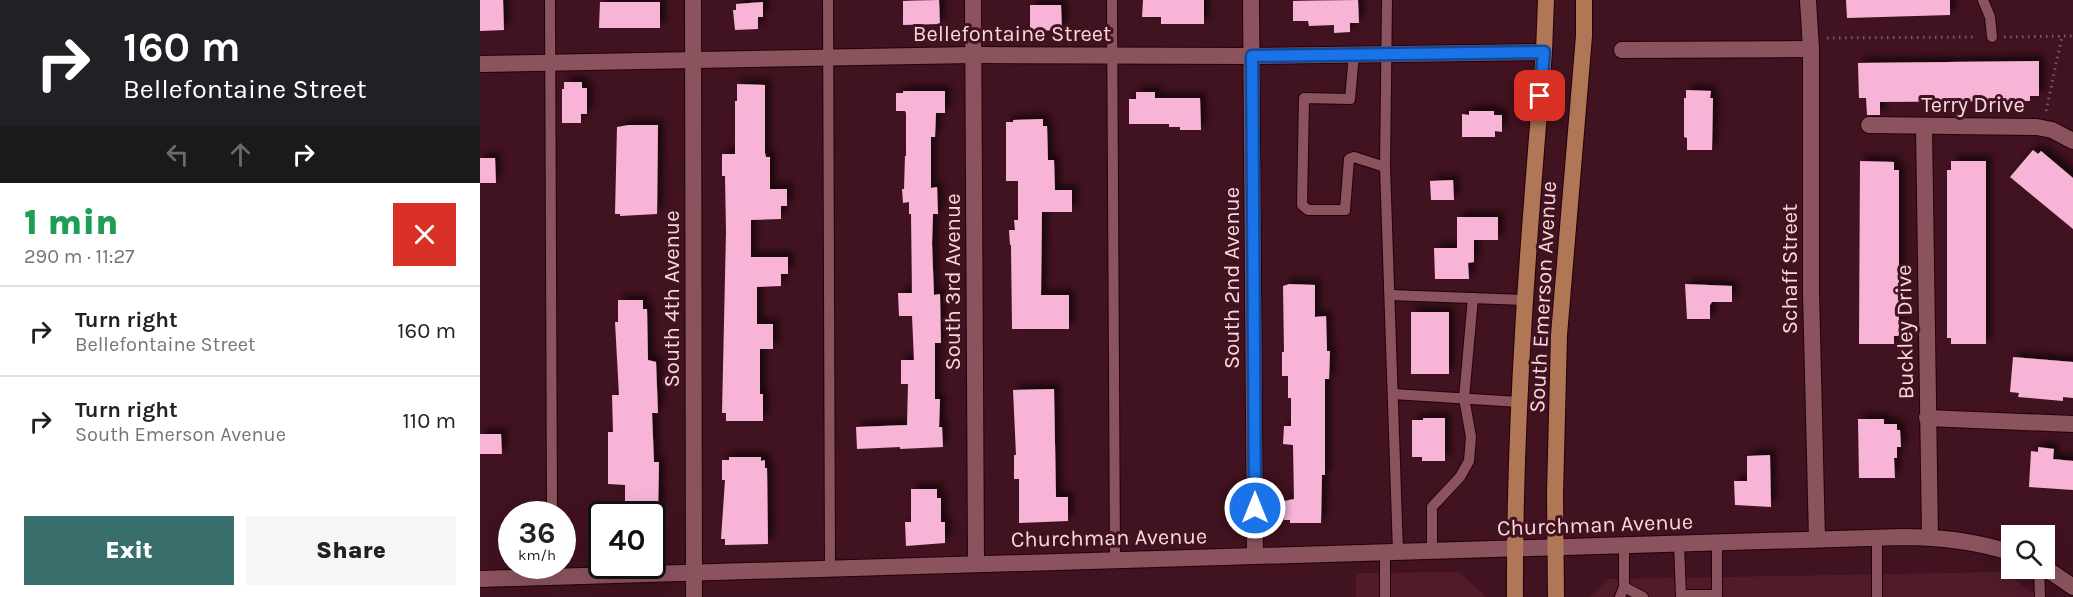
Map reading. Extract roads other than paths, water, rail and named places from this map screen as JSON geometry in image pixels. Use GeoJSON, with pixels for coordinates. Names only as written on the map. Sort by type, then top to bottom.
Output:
{"type":"FeatureCollection","features":[{"type":"Feature","properties":{"kind":"main road","name":"South Emerson Avenue"},"geometry":{"type":"LineString","coordinates":[[1515,597],[1519,402],[1546,0]]}},
{"type":"Feature","properties":{"kind":"main road","name":"South Emerson Avenue"},"geometry":{"type":"LineString","coordinates":[[1556,597],[1555,494],[1559,334],[1584,36],[1584,0]]}},
{"type":"Feature","properties":{"kind":"street","name":"South 4th Avenue"},"geometry":{"type":"LineString","coordinates":[[693,0],[694,597]]}},
{"type":"Feature","properties":{"kind":"street","name":"South 3rd Avenue"},"geometry":{"type":"LineString","coordinates":[[973,0],[976,563]]}},
{"type":"Feature","properties":{"kind":"street","name":"South 2nd Avenue"},"geometry":{"type":"LineString","coordinates":[[1251,0],[1255,555]]}},
{"type":"Feature","properties":{"kind":"street","name":"Schaff Street"},"geometry":{"type":"LineString","coordinates":[[1808,0],[1811,44],[1811,293],[1817,539]]}},
{"type":"Feature","properties":{"kind":"street"},"geometry":{"type":"LineString","coordinates":[[1622,50],[1811,44]]}},
{"type":"Feature","properties":{"kind":"street","name":"Bellefontaine Street"},"geometry":{"type":"LineString","coordinates":[[480,64],[973,55],[1252,56],[1544,52]]}},
{"type":"Feature","properties":{"kind":"street","name":"Terry Drive"},"geometry":{"type":"LineString","coordinates":[[1869,125],[2042,128],[2052,130],[2073,141]]}},
{"type":"Feature","properties":{"kind":"street","name":"Buckley Drive"},"geometry":{"type":"LineString","coordinates":[[1924,127],[1930,537]]}},
{"type":"Feature","properties":{"kind":"street"},"geometry":{"type":"LineString","coordinates":[[1927,418],[2073,424]]}},
{"type":"Feature","properties":{"kind":"street","name":"Churchman Avenue"},"geometry":{"type":"LineString","coordinates":[[576,571],[693,572],[1432,552],[1876,537],[1930,537],[1980,544],[2001,550]]}},
{"type":"Feature","properties":{"kind":"street"},"geometry":{"type":"LineString","coordinates":[[2055,574],[2073,586]]}},
{"type":"Feature","properties":{"kind":"street","name":"Churchman Avenue"},"geometry":{"type":"LineString","coordinates":[[480,579],[498,577]]}},
{"type":"Feature","properties":{"kind":"lane"},"geometry":{"type":"LineString","coordinates":[[550,0],[552,501]]}},
{"type":"Feature","properties":{"kind":"lane"},"geometry":{"type":"LineString","coordinates":[[828,0],[830,568]]}},
{"type":"Feature","properties":{"kind":"lane"},"geometry":{"type":"LineString","coordinates":[[1112,0],[1115,560]]}},
{"type":"Feature","properties":{"kind":"lane"},"geometry":{"type":"LineString","coordinates":[[1385,597],[1392,553],[1393,394],[1385,167],[1387,0]]}},
{"type":"Feature","properties":{"kind":"lane"},"geometry":{"type":"LineString","coordinates":[[1983,0],[1990,17],[1992,37]]}},
{"type":"Feature","properties":{"kind":"lane"},"geometry":{"type":"LineString","coordinates":[[1354,54],[1350,99],[1304,98],[1302,205],[1308,210],[1345,210],[1349,159],[1354,157],[1385,167]]}},
{"type":"Feature","properties":{"kind":"lane"},"geometry":{"type":"LineString","coordinates":[[1390,295],[1525,300]]}},
{"type":"Feature","properties":{"kind":"lane"},"geometry":{"type":"LineString","coordinates":[[1432,552],[1432,507],[1460,477],[1469,461],[1471,437],[1464,399],[1473,298]]}},
{"type":"Feature","properties":{"kind":"lane"},"geometry":{"type":"LineString","coordinates":[[1393,394],[1519,402]]}},
{"type":"Feature","properties":{"kind":"lane"},"geometry":{"type":"LineString","coordinates":[[1876,537],[1877,597]]}},
{"type":"Feature","properties":{"kind":"lane"},"geometry":{"type":"LineString","coordinates":[[1679,543],[1681,596],[1717,596],[1717,542]]}},
{"type":"Feature","properties":{"kind":"lane"},"geometry":{"type":"LineString","coordinates":[[1624,544],[1622,592],[1643,597]]}},
{"type":"Feature","properties":{"kind":"lane"},"geometry":{"type":"LineString","coordinates":[[2039,579],[2040,597]]}}]}
